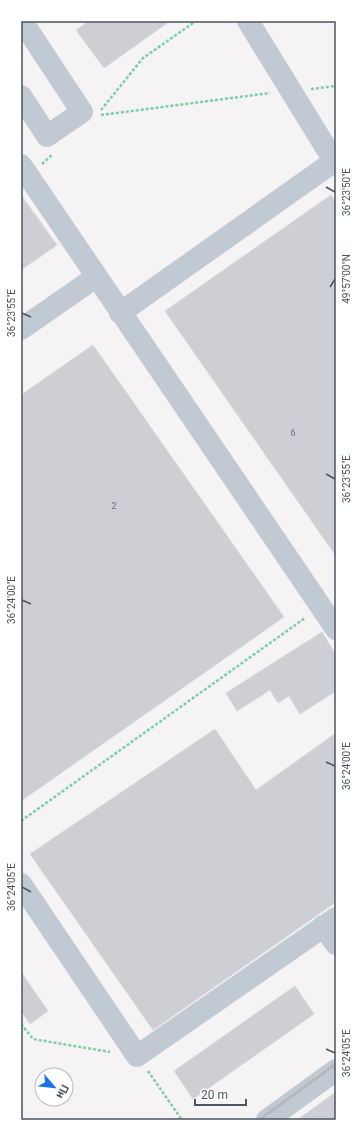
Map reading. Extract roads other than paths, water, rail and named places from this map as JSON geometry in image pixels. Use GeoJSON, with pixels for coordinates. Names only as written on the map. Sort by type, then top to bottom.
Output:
{"type":"FeatureCollection","features":[{"type":"Feature","properties":{"kind":"lane"},"geometry":{"type":"LineString","coordinates":[[21,96],[47,136],[82,112],[22,21]]}},
{"type":"Feature","properties":{"kind":"lane"},"geometry":{"type":"LineString","coordinates":[[120,313],[335,161],[248,21]]}},
{"type":"Feature","properties":{"kind":"lane"},"geometry":{"type":"LineString","coordinates":[[25,171],[336,629]]}},
{"type":"Feature","properties":{"kind":"lane"},"geometry":{"type":"LineString","coordinates":[[21,329],[96,277]]}},
{"type":"Feature","properties":{"kind":"lane"},"geometry":{"type":"LineString","coordinates":[[21,884],[137,1056],[330,922],[336,944]]}},
{"type":"Feature","properties":{"kind":"lane"},"geometry":{"type":"LineString","coordinates":[[267,1120],[336,1070]]}},
{"type":"Feature","properties":{"kind":"railway"},"geometry":{"type":"LineString","coordinates":[[259,1120],[336,1064]]}}]}
